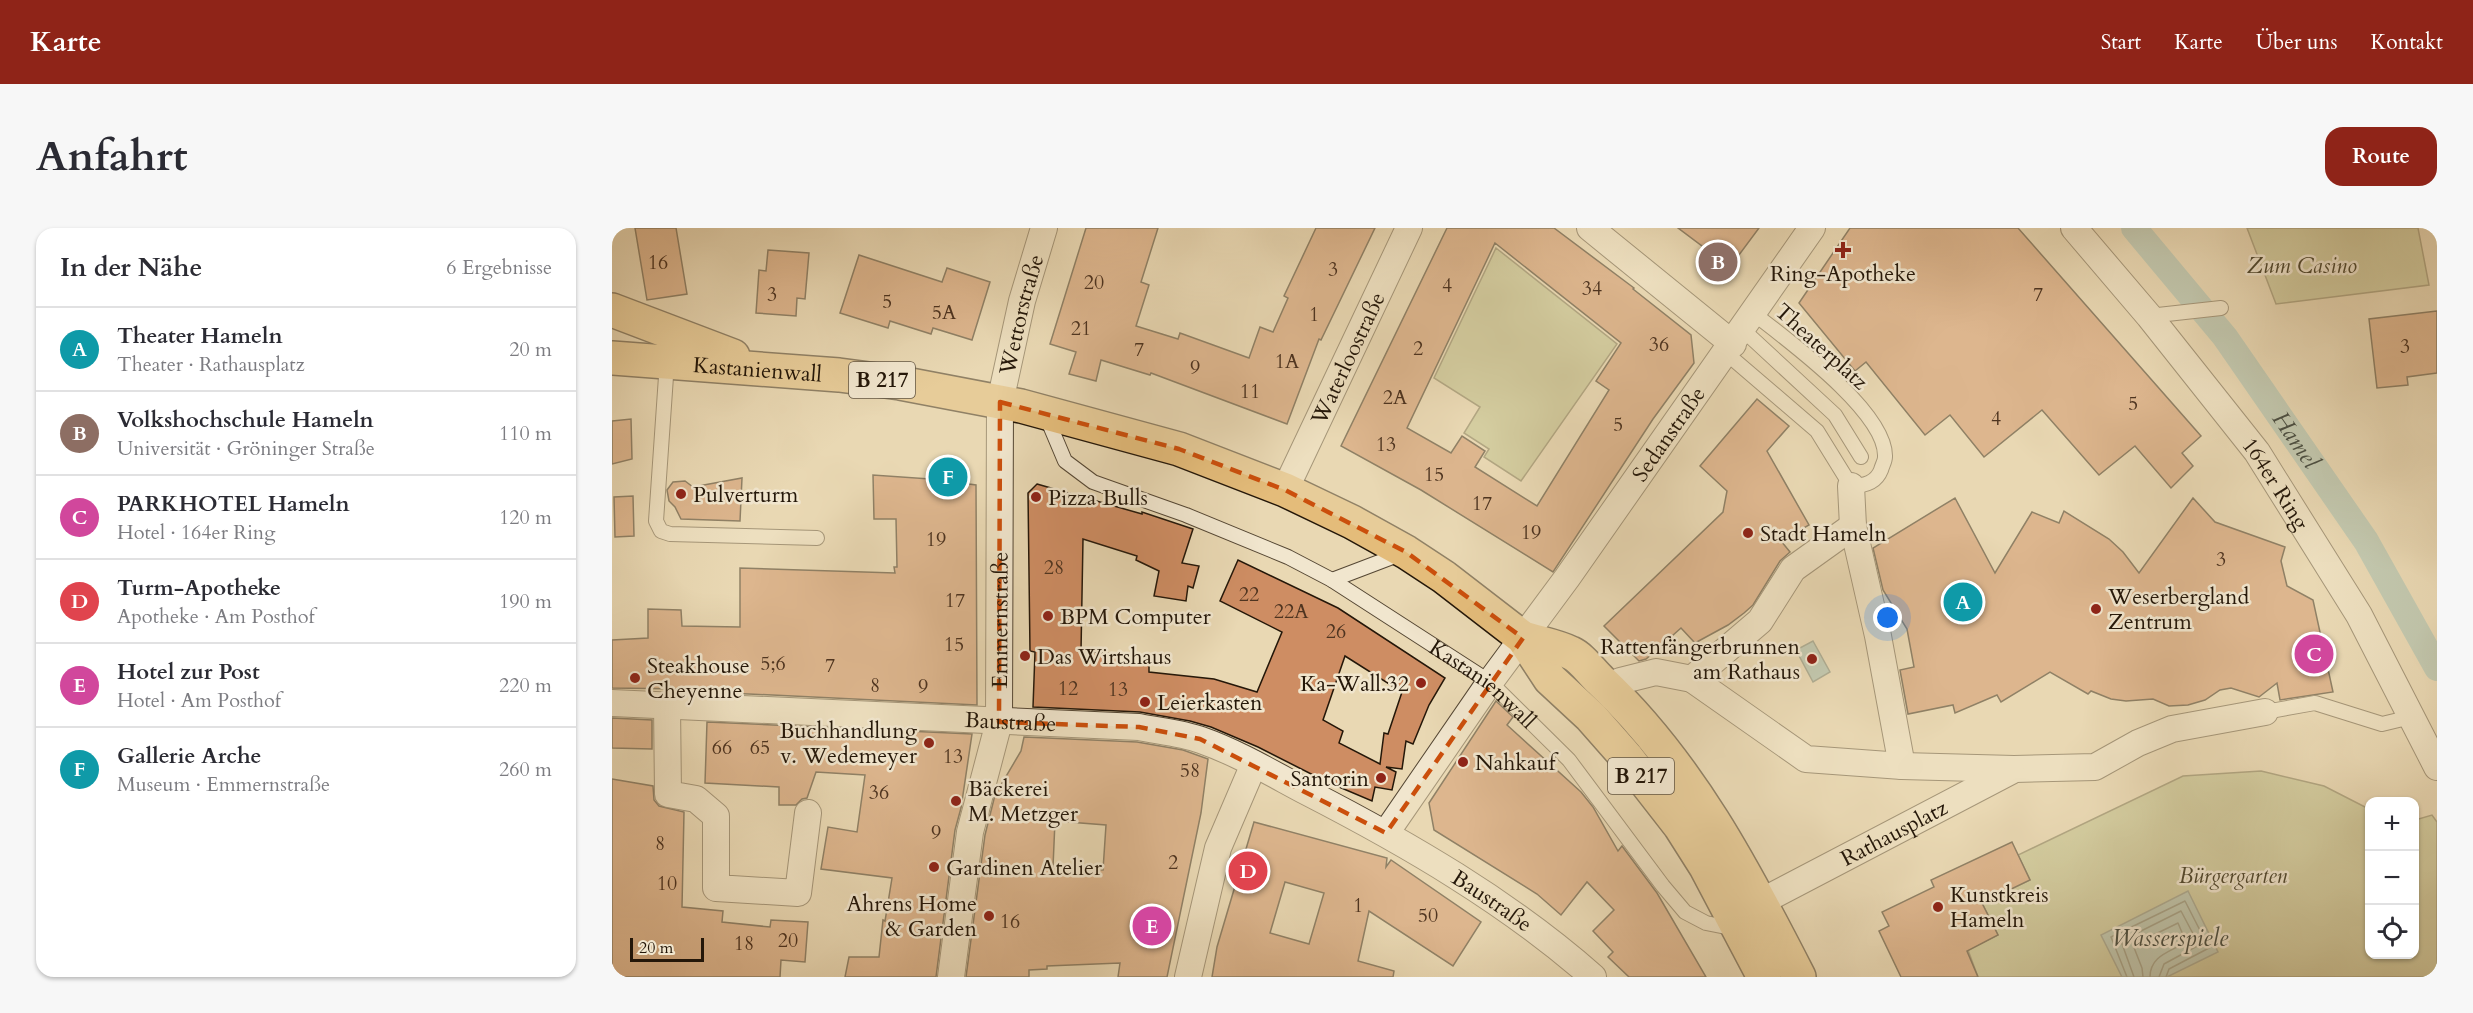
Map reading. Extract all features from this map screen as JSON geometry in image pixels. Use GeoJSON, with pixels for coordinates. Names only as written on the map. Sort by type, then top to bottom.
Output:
{"type":"FeatureCollection","features":[{"type":"Feature","properties":{"kind":"main road"},"geometry":{"type":"LineString","coordinates":[[612,310],[763,368]]}},
{"type":"Feature","properties":{"kind":"main road","name":"Kastanienwall"},"geometry":{"type":"LineString","coordinates":[[612,358],[763,368],[900,383],[1000,402],[1179,449],[1285,490],[1352,522],[1406,552],[1478,602],[1523,638],[1550,679],[1591,717],[1627,758],[1680,826],[1706,867],[1764,977]]}},
{"type":"Feature","properties":{"kind":"main road","name":"Kastanienwall"},"geometry":{"type":"LineString","coordinates":[[1523,638],[1573,654],[1614,694],[1663,750],[1714,820],[1799,977]]}},
{"type":"Feature","properties":{"kind":"street","name":"Wettorstraße"},"geometry":{"type":"LineString","coordinates":[[1000,402],[1022,301],[1044,228]]}},
{"type":"Feature","properties":{"kind":"street","name":"Waterloostraße"},"geometry":{"type":"LineString","coordinates":[[1285,490],[1409,228]]}},
{"type":"Feature","properties":{"kind":"street"},"geometry":{"type":"LineString","coordinates":[[1590,228],[1738,335]]}},
{"type":"Feature","properties":{"kind":"street","name":"Sedanstraße"},"geometry":{"type":"LineString","coordinates":[[1523,638],[1812,228]]}},
{"type":"Feature","properties":{"kind":"street","name":"164er Ring"},"geometry":{"type":"LineString","coordinates":[[2074,228],[2149,316],[2257,452],[2359,615],[2437,766]]}},
{"type":"Feature","properties":{"kind":"street","name":"Emmernstraße"},"geometry":{"type":"LineString","coordinates":[[951,977],[970,832],[999,722],[1000,402]]}},
{"type":"Feature","properties":{"kind":"street"},"geometry":{"type":"LineString","coordinates":[[1851,486],[1853,526],[1878,636],[1902,766]]}},
{"type":"Feature","properties":{"kind":"street"},"geometry":{"type":"LineString","coordinates":[[1692,679],[1760,621],[1793,569],[1853,526]]}},
{"type":"Feature","properties":{"kind":"street"},"geometry":{"type":"LineString","coordinates":[[1386,833],[1523,638]]}},
{"type":"Feature","properties":{"kind":"street","name":"Rathausplatz"},"geometry":{"type":"LineString","coordinates":[[1620,681],[1656,672],[1692,679],[1806,759],[1902,766],[2014,769],[2095,767],[2138,743],[2172,729],[2265,711]]}},
{"type":"Feature","properties":{"kind":"street","name":"Baustraße"},"geometry":{"type":"LineString","coordinates":[[612,703],[1139,727],[1200,739],[1254,764],[1386,833],[1492,899],[1567,954],[1593,977]]}},
{"type":"Feature","properties":{"kind":"street"},"geometry":{"type":"LineString","coordinates":[[667,705],[668,794],[696,799],[716,816],[716,888],[798,893],[808,813]]}},
{"type":"Feature","properties":{"kind":"street"},"geometry":{"type":"LineString","coordinates":[[1188,977],[1218,848],[1254,764]]}},
{"type":"Feature","properties":{"kind":"street","name":"Rathausplatz"},"geometry":{"type":"LineString","coordinates":[[1774,895],[2014,769]]}},
{"type":"Feature","properties":{"kind":"lane"},"geometry":{"type":"LineString","coordinates":[[2149,316],[2221,308]]}},
{"type":"Feature","properties":{"kind":"lane"},"geometry":{"type":"LineString","coordinates":[[1738,335],[1834,415],[1861,457]]}},
{"type":"Feature","properties":{"kind":"lane"},"geometry":{"type":"LineString","coordinates":[[1738,335],[1817,431],[1851,486]]}},
{"type":"Feature","properties":{"kind":"lane","name":"Theaterplatz"},"geometry":{"type":"LineString","coordinates":[[1738,335],[1810,357],[1848,393],[1877,431],[1882,441],[1885,457],[1878,477],[1865,486],[1851,486]]}},
{"type":"Feature","properties":{"kind":"lane"},"geometry":{"type":"LineString","coordinates":[[667,362],[656,521],[661,531],[670,534],[817,538]]}},
{"type":"Feature","properties":{"kind":"lane","name":"Kastanienwall"},"geometry":{"type":"LineString","coordinates":[[1044,412],[1065,461],[1093,482],[1288,556],[1332,580],[1490,682],[1569,760],[1685,912],[1706,923],[1739,930]]}},
{"type":"Feature","properties":{"kind":"lane"},"geometry":{"type":"LineString","coordinates":[[1332,580],[1406,552]]}},
{"type":"Feature","properties":{"kind":"lane"},"geometry":{"type":"LineString","coordinates":[[2265,711],[2315,703],[2382,724],[2411,717]]}},
{"type":"Feature","properties":{"kind":"highlighted area"},"geometry":{"type":"Polygon","coordinates":[[[1000,402],[1179,449],[1285,490],[1406,552],[1523,638],[1386,833],[1200,739],[1139,727],[999,722],[1000,402]]]}},
{"type":"Feature","properties":{"kind":"green space","name":"Zum Casino"},"geometry":{"type":"Polygon","coordinates":[[[2247,228],[2418,228],[2429,285],[2276,304],[2247,228]]]}},
{"type":"Feature","properties":{"kind":"green space"},"geometry":{"type":"Polygon","coordinates":[[[1496,248],[1617,344],[1521,481],[1484,457],[1489,449],[1464,433],[1480,407],[1434,378],[1496,248]]]}},
{"type":"Feature","properties":{"kind":"green space","name":"Bürgergarten"},"geometry":{"type":"Polygon","coordinates":[[[2261,771],[2324,786],[2365,807],[2365,959],[2419,959],[2419,819],[2432,815],[2437,822],[2437,977],[1978,977],[1968,950],[1998,935],[1982,903],[2030,880],[2018,855],[2183,776],[2261,771]]]}},
{"type":"Feature","properties":{"kind":"water"},"geometry":{"type":"Polygon","coordinates":[[[1813,641],[1830,672],[1813,682],[1796,650],[1813,641]]]}},
{"type":"Feature","properties":{"kind":"water","name":"Wasserspiele"},"geometry":{"type":"Polygon","coordinates":[[[2188,891],[2218,952],[2167,977],[2122,977],[2101,935],[2188,891]]]}},
{"type":"Feature","properties":{"kind":"building"},"geometry":{"type":"Polygon","coordinates":[[[635,228],[676,228],[687,294],[647,300],[635,228]]]}},
{"type":"Feature","properties":{"kind":"building"},"geometry":{"type":"Polygon","coordinates":[[[1086,228],[1158,228],[1141,282],[1149,285],[1136,326],[1178,339],[1180,333],[1249,358],[1260,327],[1273,332],[1288,298],[1284,296],[1316,228],[1375,228],[1321,340],[1319,339],[1287,424],[1151,373],[1150,375],[1101,360],[1096,381],[1069,374],[1076,352],[1050,344],[1086,228]]]}},
{"type":"Feature","properties":{"kind":"building"},"geometry":{"type":"Polygon","coordinates":[[[1447,228],[1554,228],[1634,288],[1691,335],[1694,363],[1653,419],[1553,572],[1421,490],[1341,446],[1447,228]],[[1495,243],[1407,428],[1451,453],[1462,436],[1485,451],[1475,467],[1537,506],[1609,390],[1596,381],[1621,343],[1495,243]]]}},
{"type":"Feature","properties":{"kind":"building"},"geometry":{"type":"Polygon","coordinates":[[[1678,228],[1759,228],[1730,267],[1678,228]]]}},
{"type":"Feature","properties":{"kind":"building"},"geometry":{"type":"Polygon","coordinates":[[[1850,228],[2018,228],[2201,436],[2182,453],[2193,466],[2171,488],[2135,446],[2099,475],[2042,410],[1984,457],[1950,415],[1925,435],[1866,362],[1855,371],[1799,303],[1850,228]]]}},
{"type":"Feature","properties":{"kind":"building"},"geometry":{"type":"Polygon","coordinates":[[[768,250],[809,253],[805,299],[797,298],[796,316],[756,313],[759,270],[766,271],[768,250]]]}},
{"type":"Feature","properties":{"kind":"building"},"geometry":{"type":"Polygon","coordinates":[[[859,255],[942,282],[947,268],[990,282],[972,340],[933,328],[931,334],[890,321],[888,328],[840,313],[859,255]]]}},
{"type":"Feature","properties":{"kind":"building"},"geometry":{"type":"Polygon","coordinates":[[[2437,311],[2437,373],[2407,377],[2408,385],[2377,388],[2369,319],[2437,311]]]}},
{"type":"Feature","properties":{"kind":"building","name":"Stadt Hameln"},"geometry":{"type":"Polygon","coordinates":[[[1757,399],[1789,426],[1767,451],[1809,525],[1781,541],[1790,552],[1780,561],[1753,605],[1744,613],[1728,625],[1695,643],[1681,628],[1646,659],[1639,661],[1604,626],[1723,512],[1727,491],[1700,466],[1757,399]]]}},
{"type":"Feature","properties":{"kind":"building"},"geometry":{"type":"Polygon","coordinates":[[[631,419],[632,459],[612,464],[612,421],[631,419]]]}},
{"type":"Feature","properties":{"kind":"building"},"geometry":{"type":"Polygon","coordinates":[[[943,465],[954,466],[969,484],[976,485],[977,705],[682,689],[612,688],[612,640],[648,638],[648,609],[681,610],[682,626],[740,627],[740,568],[895,573],[894,567],[897,567],[896,519],[874,519],[873,475],[930,479],[943,465]]]}},
{"type":"Feature","properties":{"kind":"building"},"geometry":{"type":"Polygon","coordinates":[[[742,478],[740,521],[681,519],[669,501],[667,490],[673,482],[685,481],[693,487],[742,478]]]}},
{"type":"Feature","properties":{"kind":"building"},"geometry":{"type":"Polygon","coordinates":[[[1037,484],[1142,514],[1142,512],[1193,529],[1182,563],[1199,566],[1193,588],[1188,586],[1186,601],[1154,596],[1159,571],[1136,560],[1137,556],[1083,539],[1081,651],[1134,656],[1134,663],[1149,663],[1149,672],[1214,679],[1257,692],[1282,632],[1220,601],[1238,560],[1338,608],[1445,678],[1429,705],[1413,744],[1406,741],[1402,769],[1386,767],[1396,772],[1392,790],[1375,787],[1372,801],[1325,781],[1258,747],[1211,727],[1190,721],[1140,712],[1033,707],[1035,652],[1030,651],[1028,493],[1037,484]],[[1345,656],[1323,720],[1343,731],[1339,743],[1380,764],[1384,733],[1388,734],[1402,692],[1345,656]]]}},
{"type":"Feature","properties":{"kind":"building"},"geometry":{"type":"Polygon","coordinates":[[[633,496],[634,536],[615,537],[614,497],[633,496]]]}},
{"type":"Feature","properties":{"kind":"building"},"geometry":{"type":"Polygon","coordinates":[[[1955,498],[1995,573],[2032,512],[2059,523],[2064,511],[2109,539],[2123,552],[2139,573],[2193,498],[2215,522],[2285,547],[2281,561],[2287,586],[2313,600],[2333,692],[2280,700],[2277,683],[2259,697],[2231,688],[2220,690],[2205,700],[2188,705],[2169,706],[2153,699],[2126,701],[2111,699],[2091,691],[2088,694],[2050,672],[2001,702],[1997,695],[1955,713],[1953,705],[1908,714],[1900,670],[1914,667],[1907,629],[1883,590],[1873,548],[1955,498]]]}},
{"type":"Feature","properties":{"kind":"building"},"geometry":{"type":"Polygon","coordinates":[[[1496,701],[1513,717],[1507,725],[1581,792],[1593,807],[1618,851],[1622,846],[1657,893],[1706,977],[1629,977],[1608,957],[1613,952],[1593,931],[1614,910],[1587,882],[1561,915],[1537,894],[1434,830],[1429,803],[1496,701]]]}},
{"type":"Feature","properties":{"kind":"building"},"geometry":{"type":"Polygon","coordinates":[[[612,718],[652,720],[652,749],[612,748],[612,718]]]}},
{"type":"Feature","properties":{"kind":"building"},"geometry":{"type":"Polygon","coordinates":[[[707,722],[972,734],[961,808],[955,830],[936,977],[845,977],[849,957],[879,957],[883,920],[885,921],[892,878],[821,869],[828,827],[857,832],[865,775],[816,772],[807,798],[802,799],[796,805],[779,805],[779,787],[705,783],[707,722]]]}},
{"type":"Feature","properties":{"kind":"building"},"geometry":{"type":"Polygon","coordinates":[[[1024,737],[1137,742],[1183,750],[1208,759],[1201,813],[1167,977],[1118,977],[1120,963],[1047,966],[1047,969],[1029,970],[1029,977],[966,977],[985,835],[995,795],[1021,751],[1024,737]],[[1055,821],[1053,867],[1103,870],[1106,825],[1055,821]]]}},
{"type":"Feature","properties":{"kind":"building"},"geometry":{"type":"Polygon","coordinates":[[[612,779],[653,786],[654,800],[659,806],[684,812],[682,907],[723,911],[722,922],[770,927],[771,920],[808,922],[805,962],[781,960],[780,977],[612,977],[612,779]]]}},
{"type":"Feature","properties":{"kind":"building"},"geometry":{"type":"Polygon","coordinates":[[[1254,822],[1387,858],[1386,867],[1391,860],[1481,922],[1453,966],[1369,911],[1358,961],[1394,971],[1393,977],[1212,977],[1217,947],[1254,822]],[[1285,882],[1270,933],[1309,944],[1324,893],[1285,882]]]}},
{"type":"Feature","properties":{"kind":"building","name":"Kunstkreis Hameln"},"geometry":{"type":"Polygon","coordinates":[[[2012,842],[2030,880],[1982,903],[1998,935],[1967,951],[1978,977],[1901,977],[1879,931],[1889,926],[1882,912],[1934,887],[1931,880],[2012,842]]]}},
{"type":"Feature","properties":{"kind":"waterway","name":"Hamel"},"geometry":{"type":"LineString","coordinates":[[2134,228],[2225,337],[2366,541],[2437,668]]}},
{"type":"Feature","properties":{"kind":"place","name":"Ring-Apotheke"},"geometry":{"type":"Point","coordinates":[1843,250]}},
{"type":"Feature","properties":{"kind":"place","name":"Volkshochschule Hameln"},"geometry":{"type":"Point","coordinates":[1718,262]}},
{"type":"Feature","properties":{"kind":"place","name":"Gallerie Arche"},"geometry":{"type":"Point","coordinates":[948,477]}},
{"type":"Feature","properties":{"kind":"place","name":"Pulverturm"},"geometry":{"type":"Point","coordinates":[681,494]}},
{"type":"Feature","properties":{"kind":"place","name":"Pizza Bulls"},"geometry":{"type":"Point","coordinates":[1036,497]}},
{"type":"Feature","properties":{"kind":"place","name":"Stadt Hameln"},"geometry":{"type":"Point","coordinates":[1748,533]}},
{"type":"Feature","properties":{"kind":"place","name":"Theater Hameln"},"geometry":{"type":"Point","coordinates":[1963,602]}},
{"type":"Feature","properties":{"kind":"place","name":"Weserbergland Zentrum"},"geometry":{"type":"Point","coordinates":[2096,609]}},
{"type":"Feature","properties":{"kind":"place","name":"BPM Computer"},"geometry":{"type":"Point","coordinates":[1048,616]}},
{"type":"Feature","properties":{"kind":"place","name":"PARKHOTEL Hameln"},"geometry":{"type":"Point","coordinates":[2314,654]}},
{"type":"Feature","properties":{"kind":"place","name":"Das Wirtshaus"},"geometry":{"type":"Point","coordinates":[1025,656]}},
{"type":"Feature","properties":{"kind":"place","name":"Rattenfängerbrunnen am Rathaus"},"geometry":{"type":"Point","coordinates":[1812,659]}},
{"type":"Feature","properties":{"kind":"place","name":"Steakhouse Cheyenne"},"geometry":{"type":"Point","coordinates":[635,678]}},
{"type":"Feature","properties":{"kind":"place","name":"Ka-Wall.32"},"geometry":{"type":"Point","coordinates":[1421,683]}},
{"type":"Feature","properties":{"kind":"place","name":"Leierkasten"},"geometry":{"type":"Point","coordinates":[1145,702]}},
{"type":"Feature","properties":{"kind":"place","name":"Buchhandlung v. Wedemeyer"},"geometry":{"type":"Point","coordinates":[929,743]}},
{"type":"Feature","properties":{"kind":"place","name":"Nahkauf"},"geometry":{"type":"Point","coordinates":[1463,762]}},
{"type":"Feature","properties":{"kind":"place","name":"Santorin"},"geometry":{"type":"Point","coordinates":[1381,778]}},
{"type":"Feature","properties":{"kind":"place","name":"Bäckerei M. Metzger"},"geometry":{"type":"Point","coordinates":[956,801]}},
{"type":"Feature","properties":{"kind":"place","name":"Gardinen Atelier"},"geometry":{"type":"Point","coordinates":[934,867]}},
{"type":"Feature","properties":{"kind":"place","name":"Turm-Apotheke"},"geometry":{"type":"Point","coordinates":[1248,871]}},
{"type":"Feature","properties":{"kind":"place","name":"Kunstkreis Hameln"},"geometry":{"type":"Point","coordinates":[1938,907]}},
{"type":"Feature","properties":{"kind":"place","name":"Ahrens Home & Garden"},"geometry":{"type":"Point","coordinates":[989,916]}},
{"type":"Feature","properties":{"kind":"place","name":"Hotel zur Post"},"geometry":{"type":"Point","coordinates":[1152,926]}}]}
